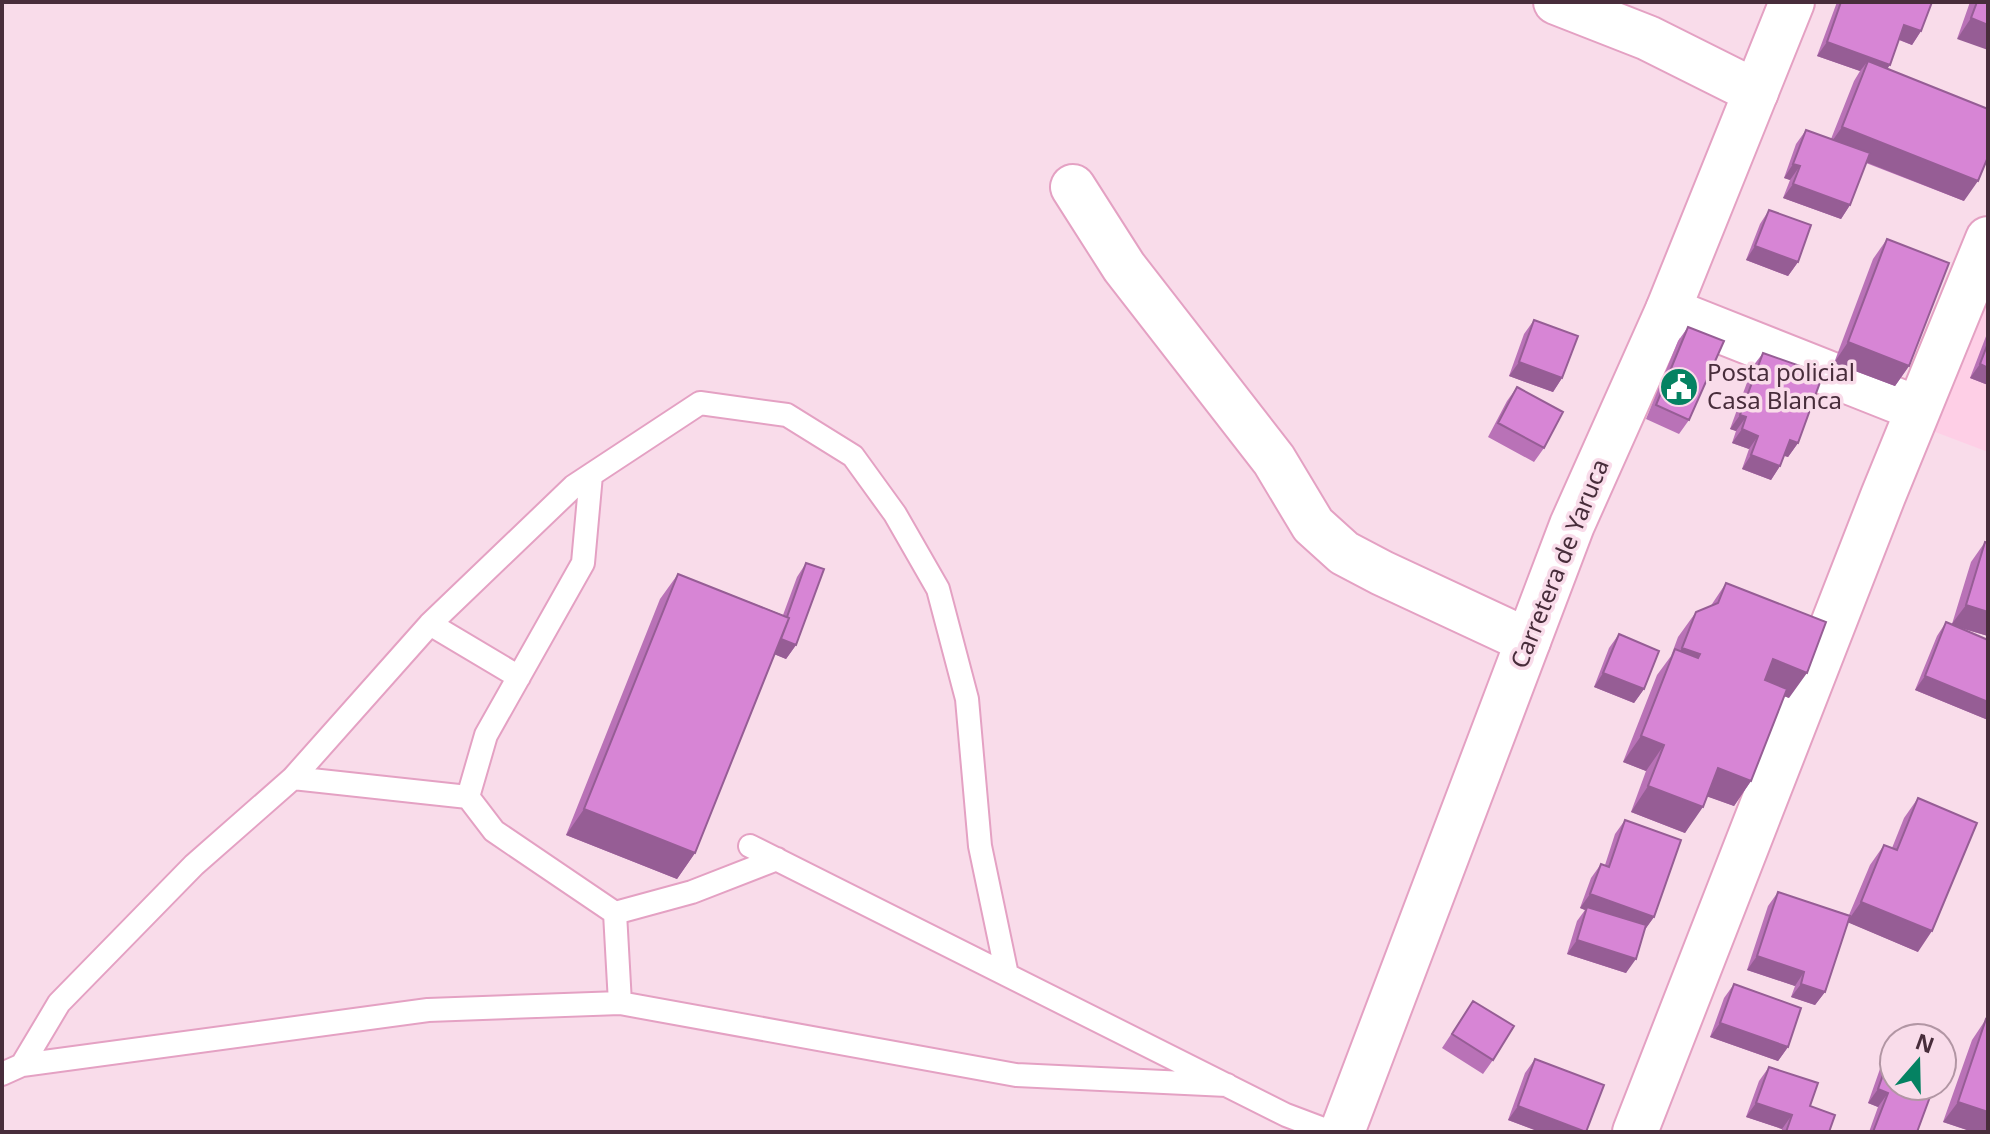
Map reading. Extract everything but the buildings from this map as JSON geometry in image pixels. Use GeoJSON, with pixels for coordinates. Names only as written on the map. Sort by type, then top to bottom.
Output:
{"type":"FeatureCollection","features":[{"type":"Feature","properties":{"kind":"street"},"geometry":{"type":"LineString","coordinates":[[1556,2],[1648,38],[1756,92]]}},
{"type":"Feature","properties":{"kind":"street","name":"Carretera de Yaruca"},"geometry":{"type":"LineString","coordinates":[[1342,1132],[1572,525],[1668,310],[1792,2]]}},
{"type":"Feature","properties":{"kind":"street"},"geometry":{"type":"LineString","coordinates":[[1073,187],[1124,267],[1274,460],[1313,525],[1344,553],[1528,641]]}},
{"type":"Feature","properties":{"kind":"street"},"geometry":{"type":"LineString","coordinates":[[1635,1132],[1918,409],[1988,239]]}},
{"type":"Feature","properties":{"kind":"street"},"geometry":{"type":"LineString","coordinates":[[1668,310],[1918,409]]}},
{"type":"Feature","properties":{"kind":"lane"},"geometry":{"type":"LineString","coordinates":[[12,1070],[59,1003],[194,865],[293,778],[430,624],[574,486],[700,403],[787,415],[853,456],[895,514],[938,589],[967,699],[980,846],[1007,975]]}},
{"type":"Feature","properties":{"kind":"lane"},"geometry":{"type":"LineString","coordinates":[[468,797],[486,735],[583,563],[591,475]]}},
{"type":"Feature","properties":{"kind":"lane"},"geometry":{"type":"LineString","coordinates":[[430,624],[519,677]]}},
{"type":"Feature","properties":{"kind":"lane"},"geometry":{"type":"LineString","coordinates":[[293,778],[468,797],[494,831],[615,913],[692,892],[777,859]]}},
{"type":"Feature","properties":{"kind":"lane"},"geometry":{"type":"LineString","coordinates":[[750,846],[1286,1115],[1331,1132]]}},
{"type":"Feature","properties":{"kind":"lane"},"geometry":{"type":"LineString","coordinates":[[615,913],[620,1003]]}},
{"type":"Feature","properties":{"kind":"lane"},"geometry":{"type":"LineString","coordinates":[[12,1070],[428,1010],[620,1003],[1016,1075],[1227,1085]]}},
{"type":"Feature","properties":{"kind":"shaded area"},"geometry":{"type":"Polygon","coordinates":[[[1988,285],[1988,452],[1930,430],[1988,285]]]}},
{"type":"Feature","properties":{"kind":"place","name":"Posta policial Casa Blanca"},"geometry":{"type":"Point","coordinates":[1679,387]}}]}
